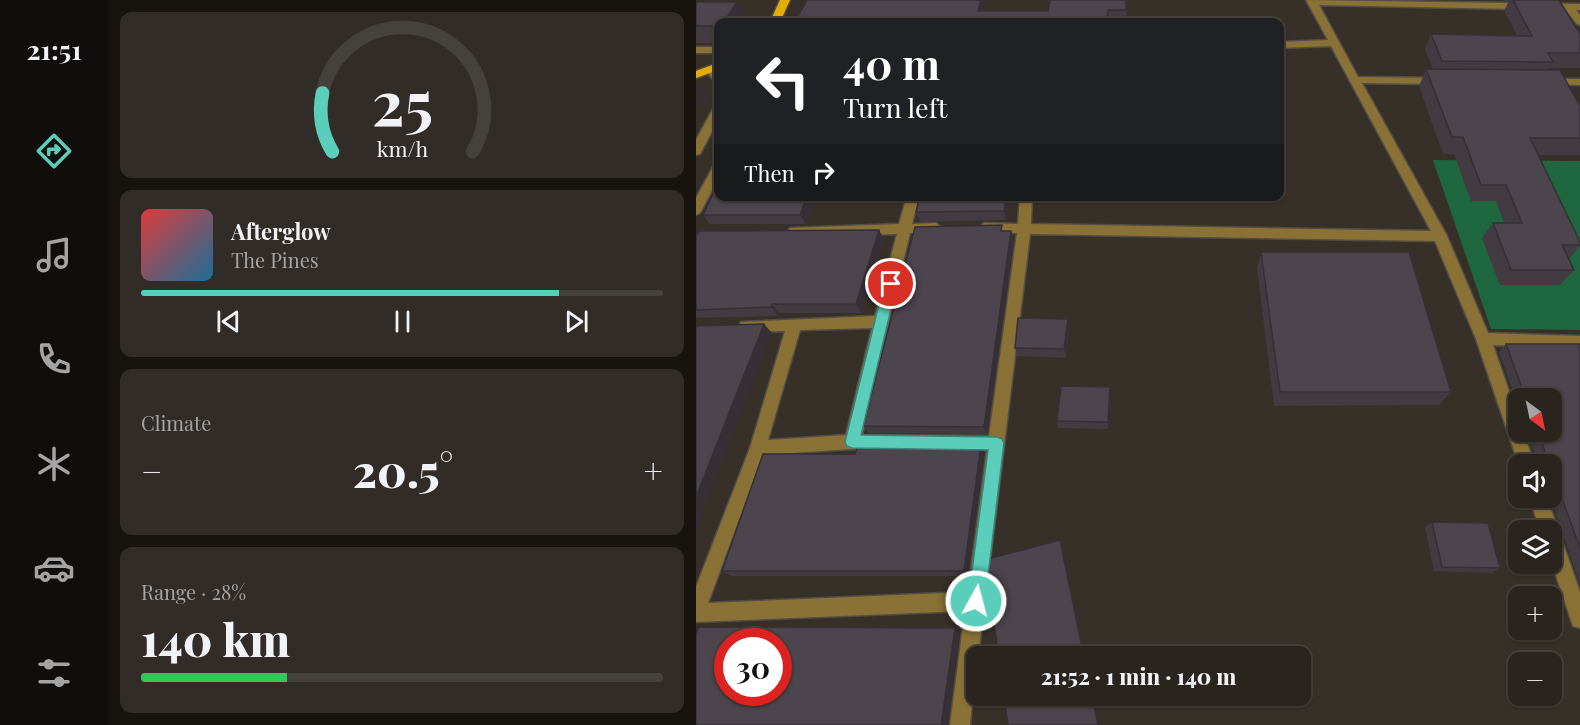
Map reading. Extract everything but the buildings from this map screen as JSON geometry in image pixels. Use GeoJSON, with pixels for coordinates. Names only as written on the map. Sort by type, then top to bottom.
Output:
{"type":"FeatureCollection","features":[{"type":"Feature","properties":{"kind":"main road"},"geometry":{"type":"LineString","coordinates":[[777,18],[785,0]]}},
{"type":"Feature","properties":{"kind":"main road"},"geometry":{"type":"LineString","coordinates":[[696,75],[714,68]]}},
{"type":"Feature","properties":{"kind":"street"},"geometry":{"type":"LineString","coordinates":[[1311,1],[1580,7]]}},
{"type":"Feature","properties":{"kind":"street"},"geometry":{"type":"LineString","coordinates":[[1311,1],[1440,236],[1483,339],[1523,454]]}},
{"type":"Feature","properties":{"kind":"street"},"geometry":{"type":"LineString","coordinates":[[1569,7],[1580,22]]}},
{"type":"Feature","properties":{"kind":"street"},"geometry":{"type":"LineString","coordinates":[[1284,45],[1334,43]]}},
{"type":"Feature","properties":{"kind":"street"},"geometry":{"type":"LineString","coordinates":[[696,50],[714,50]]}},
{"type":"Feature","properties":{"kind":"street"},"geometry":{"type":"LineString","coordinates":[[1356,80],[1450,81]]}},
{"type":"Feature","properties":{"kind":"street"},"geometry":{"type":"LineString","coordinates":[[1533,82],[1580,82]]}},
{"type":"Feature","properties":{"kind":"street"},"geometry":{"type":"LineString","coordinates":[[697,146],[714,117]]}},
{"type":"Feature","properties":{"kind":"street"},"geometry":{"type":"LineString","coordinates":[[696,210],[714,176]]}},
{"type":"Feature","properties":{"kind":"street"},"geometry":{"type":"LineString","coordinates":[[852,442],[912,201]]}},
{"type":"Feature","properties":{"kind":"street"},"geometry":{"type":"LineString","coordinates":[[960,725],[1026,201]]}},
{"type":"Feature","properties":{"kind":"street"},"geometry":{"type":"LineString","coordinates":[[777,231],[1024,227],[1440,236]]}},
{"type":"Feature","properties":{"kind":"street"},"geometry":{"type":"LineString","coordinates":[[729,326],[881,322]]}},
{"type":"Feature","properties":{"kind":"street"},"geometry":{"type":"LineString","coordinates":[[794,325],[758,448],[696,612],[976,601]]}},
{"type":"Feature","properties":{"kind":"street"},"geometry":{"type":"LineString","coordinates":[[1483,339],[1580,342]]}},
{"type":"Feature","properties":{"kind":"street"},"geometry":{"type":"LineString","coordinates":[[758,448],[852,442],[997,443]]}},
{"type":"Feature","properties":{"kind":"street"},"geometry":{"type":"LineString","coordinates":[[1562,567],[1580,619]]}},
{"type":"Feature","properties":{"kind":"green space"},"geometry":{"type":"Polygon","coordinates":[[[1433,160],[1580,161],[1580,330],[1491,329],[1433,160]]]}},
{"type":"Feature","properties":{"kind":"route"},"geometry":{"type":"LineString","coordinates":[[891,284],[852,442],[997,443],[976,601]]}}]}
